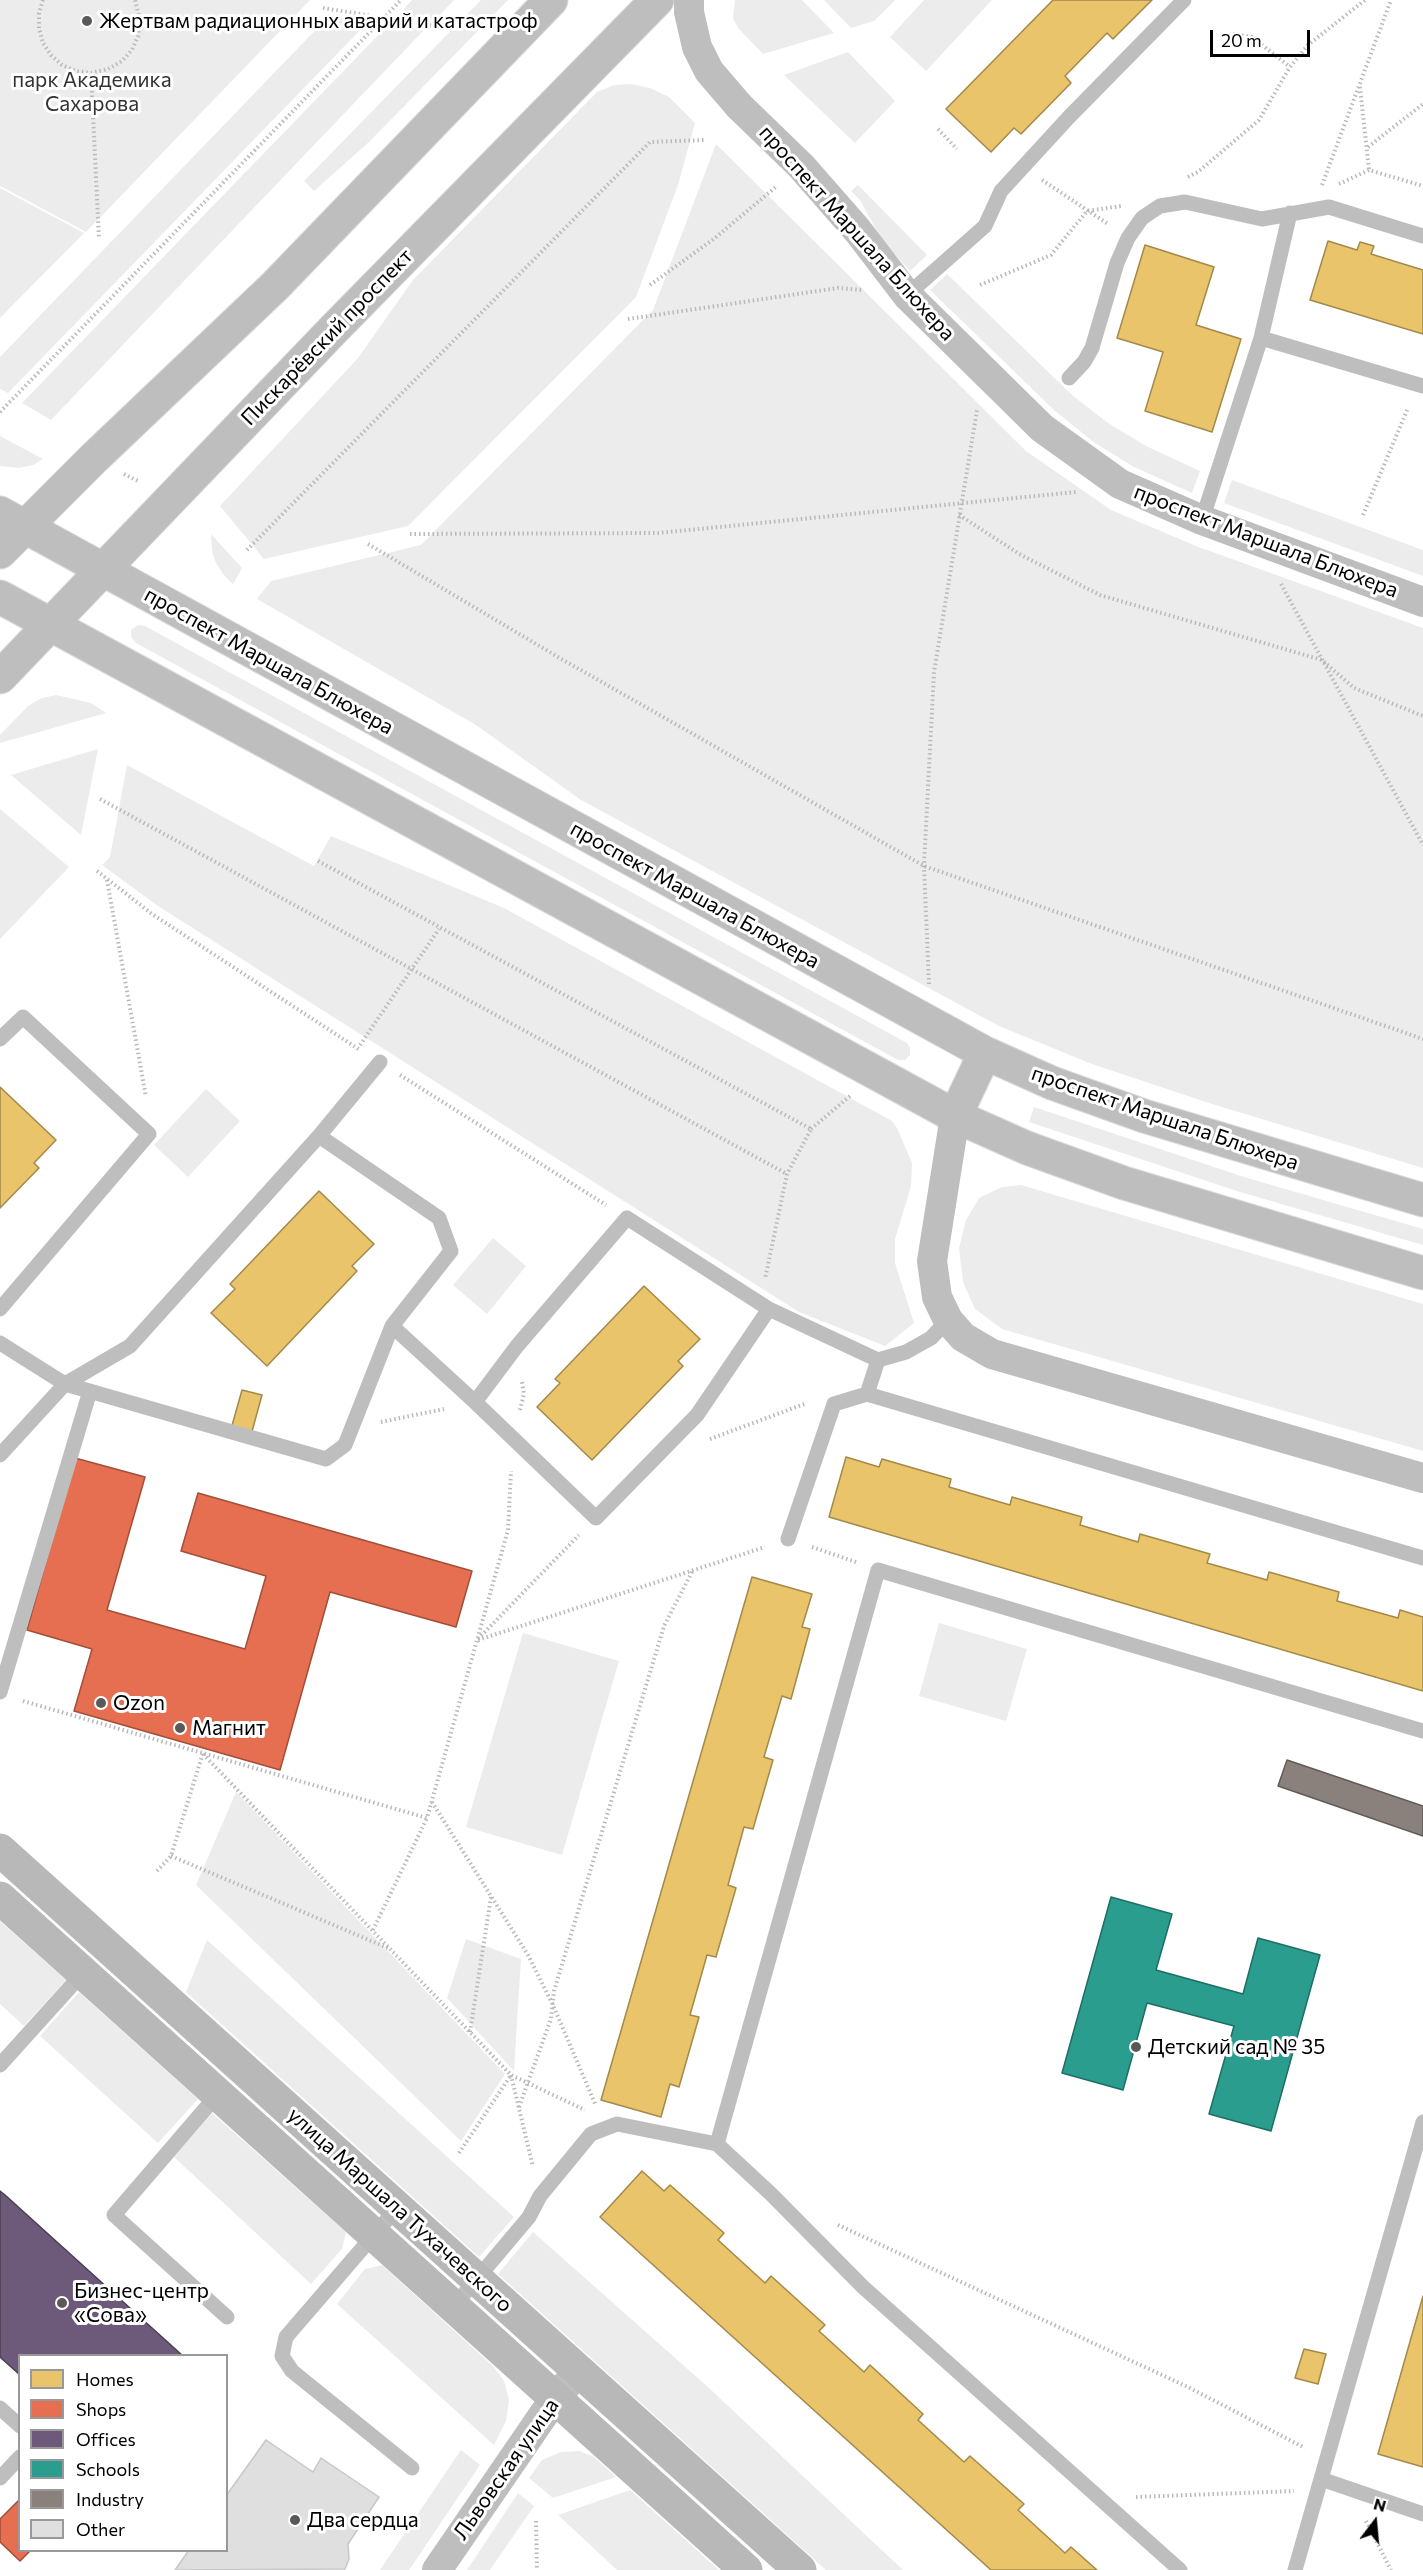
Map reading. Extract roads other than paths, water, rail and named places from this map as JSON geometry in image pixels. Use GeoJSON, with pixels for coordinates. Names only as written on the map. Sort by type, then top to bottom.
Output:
{"type":"FeatureCollection","features":[{"type":"Feature","properties":{"kind":"main road"},"geometry":{"type":"LineString","coordinates":[[0,552],[13,520],[94,458],[275,286],[551,0]]}},
{"type":"Feature","properties":{"kind":"main road","name":"Пискарёвский проспект"},"geometry":{"type":"LineString","coordinates":[[0,677],[333,330],[657,0]]}},
{"type":"Feature","properties":{"kind":"main road","name":"проспект Маршала Блюхера"},"geometry":{"type":"LineString","coordinates":[[13,520],[985,1053],[1052,1083],[1144,1116],[1423,1200]]}},
{"type":"Feature","properties":{"kind":"main road"},"geometry":{"type":"LineString","coordinates":[[0,597],[955,1116],[1027,1148],[1124,1183],[1227,1216],[1423,1273]]}},
{"type":"Feature","properties":{"kind":"main road"},"geometry":{"type":"LineString","coordinates":[[955,1116],[985,1053]]}},
{"type":"Feature","properties":{"kind":"street","name":"проспект Маршала Блюхера"},"geometry":{"type":"LineString","coordinates":[[689,0],[689,12],[697,47],[709,71],[739,106],[801,166],[858,231],[907,295],[1042,428],[1120,484],[1202,520],[1423,602]]}},
{"type":"Feature","properties":{"kind":"street"},"geometry":{"type":"LineString","coordinates":[[955,1116],[932,1261],[937,1297],[948,1320],[963,1337],[992,1354],[1423,1478]]}},
{"type":"Feature","properties":{"kind":"street","name":"улица Маршала Тухачевского"},"geometry":{"type":"LineString","coordinates":[[0,1850],[800,2570]]}},
{"type":"Feature","properties":{"kind":"street","name":"улица Маршала Тухачевского"},"geometry":{"type":"LineString","coordinates":[[0,1898],[746,2570]]}},
{"type":"Feature","properties":{"kind":"street","name":"Львовская улица"},"geometry":{"type":"LineString","coordinates":[[436,2570],[555,2398],[579,2371]]}},
{"type":"Feature","properties":{"kind":"lane"},"geometry":{"type":"LineString","coordinates":[[907,295],[985,226],[1001,191],[1022,167],[1184,0]]}},
{"type":"Feature","properties":{"kind":"lane"},"geometry":{"type":"LineString","coordinates":[[1069,378],[1092,348],[1117,263],[1128,238],[1142,218],[1160,206],[1185,202],[1262,219],[1329,207],[1423,236]]}},
{"type":"Feature","properties":{"kind":"lane"},"geometry":{"type":"LineString","coordinates":[[1202,520],[1261,338],[1290,213]]}},
{"type":"Feature","properties":{"kind":"lane"},"geometry":{"type":"LineString","coordinates":[[1261,338],[1420,386]]}},
{"type":"Feature","properties":{"kind":"lane"},"geometry":{"type":"LineString","coordinates":[[0,1040],[23,1017],[149,1134],[0,1309]]}},
{"type":"Feature","properties":{"kind":"lane"},"geometry":{"type":"LineString","coordinates":[[0,1455],[65,1384],[130,1346],[319,1136],[380,1062]]}},
{"type":"Feature","properties":{"kind":"lane"},"geometry":{"type":"LineString","coordinates":[[0,1343],[65,1384],[326,1458],[345,1445],[392,1326],[451,1251],[439,1218],[319,1136]]}},
{"type":"Feature","properties":{"kind":"lane"},"geometry":{"type":"LineString","coordinates":[[475,1402],[517,1346],[627,1218],[764,1306],[878,1360],[906,1352],[923,1343],[948,1320]]}},
{"type":"Feature","properties":{"kind":"lane"},"geometry":{"type":"LineString","coordinates":[[392,1326],[596,1518],[697,1415],[764,1306]]}},
{"type":"Feature","properties":{"kind":"lane"},"geometry":{"type":"LineString","coordinates":[[867,1394],[878,1360]]}},
{"type":"Feature","properties":{"kind":"lane"},"geometry":{"type":"LineString","coordinates":[[0,1692],[90,1391]]}},
{"type":"Feature","properties":{"kind":"lane"},"geometry":{"type":"LineString","coordinates":[[788,1539],[834,1404],[867,1394],[1423,1558]]}},
{"type":"Feature","properties":{"kind":"lane"},"geometry":{"type":"LineString","coordinates":[[717,2144],[878,1569],[1423,1731]]}},
{"type":"Feature","properties":{"kind":"lane"},"geometry":{"type":"LineString","coordinates":[[0,2065],[83,1973]]}},
{"type":"Feature","properties":{"kind":"lane"},"geometry":{"type":"LineString","coordinates":[[218,2094],[114,2215],[227,2317]]}},
{"type":"Feature","properties":{"kind":"lane"},"geometry":{"type":"LineString","coordinates":[[1295,2570],[1423,2122]]}},
{"type":"Feature","properties":{"kind":"lane"},"geometry":{"type":"LineString","coordinates":[[454,2306],[529,2217],[540,2196],[591,2134],[617,2124],[717,2144],[771,2194],[863,2287],[1180,2570]]}},
{"type":"Feature","properties":{"kind":"lane"},"geometry":{"type":"LineString","coordinates":[[398,2207],[286,2337],[282,2355],[292,2371],[412,2468]]}},
{"type":"Feature","properties":{"kind":"lane"},"geometry":{"type":"LineString","coordinates":[[0,2408],[18,2424]]}},
{"type":"Feature","properties":{"kind":"lane"},"geometry":{"type":"LineString","coordinates":[[0,2478],[18,2459]]}},
{"type":"Feature","properties":{"kind":"lane"},"geometry":{"type":"LineString","coordinates":[[1320,2484],[1349,2488],[1423,2514]]}},
{"type":"Feature","properties":{"kind":"place","name":"Жертвам радиационных аварий и катастроф"},"geometry":{"type":"Point","coordinates":[87,21]}},
{"type":"Feature","properties":{"kind":"place","name":"Ozon"},"geometry":{"type":"Point","coordinates":[101,1703]}},
{"type":"Feature","properties":{"kind":"place","name":"Магнит"},"geometry":{"type":"Point","coordinates":[180,1728]}},
{"type":"Feature","properties":{"kind":"place","name":"Детский сад № 35"},"geometry":{"type":"Point","coordinates":[1136,2047]}},
{"type":"Feature","properties":{"kind":"place","name":"Бизнес-центр «Сова»"},"geometry":{"type":"Point","coordinates":[62,2303]}},
{"type":"Feature","properties":{"kind":"place","name":"Два сердца"},"geometry":{"type":"Point","coordinates":[295,2520]}},
{"type":"Feature","properties":{"kind":"park label","name":"парк Академика Сахарова"},"geometry":{"type":"Point","coordinates":[92,92]}}]}
